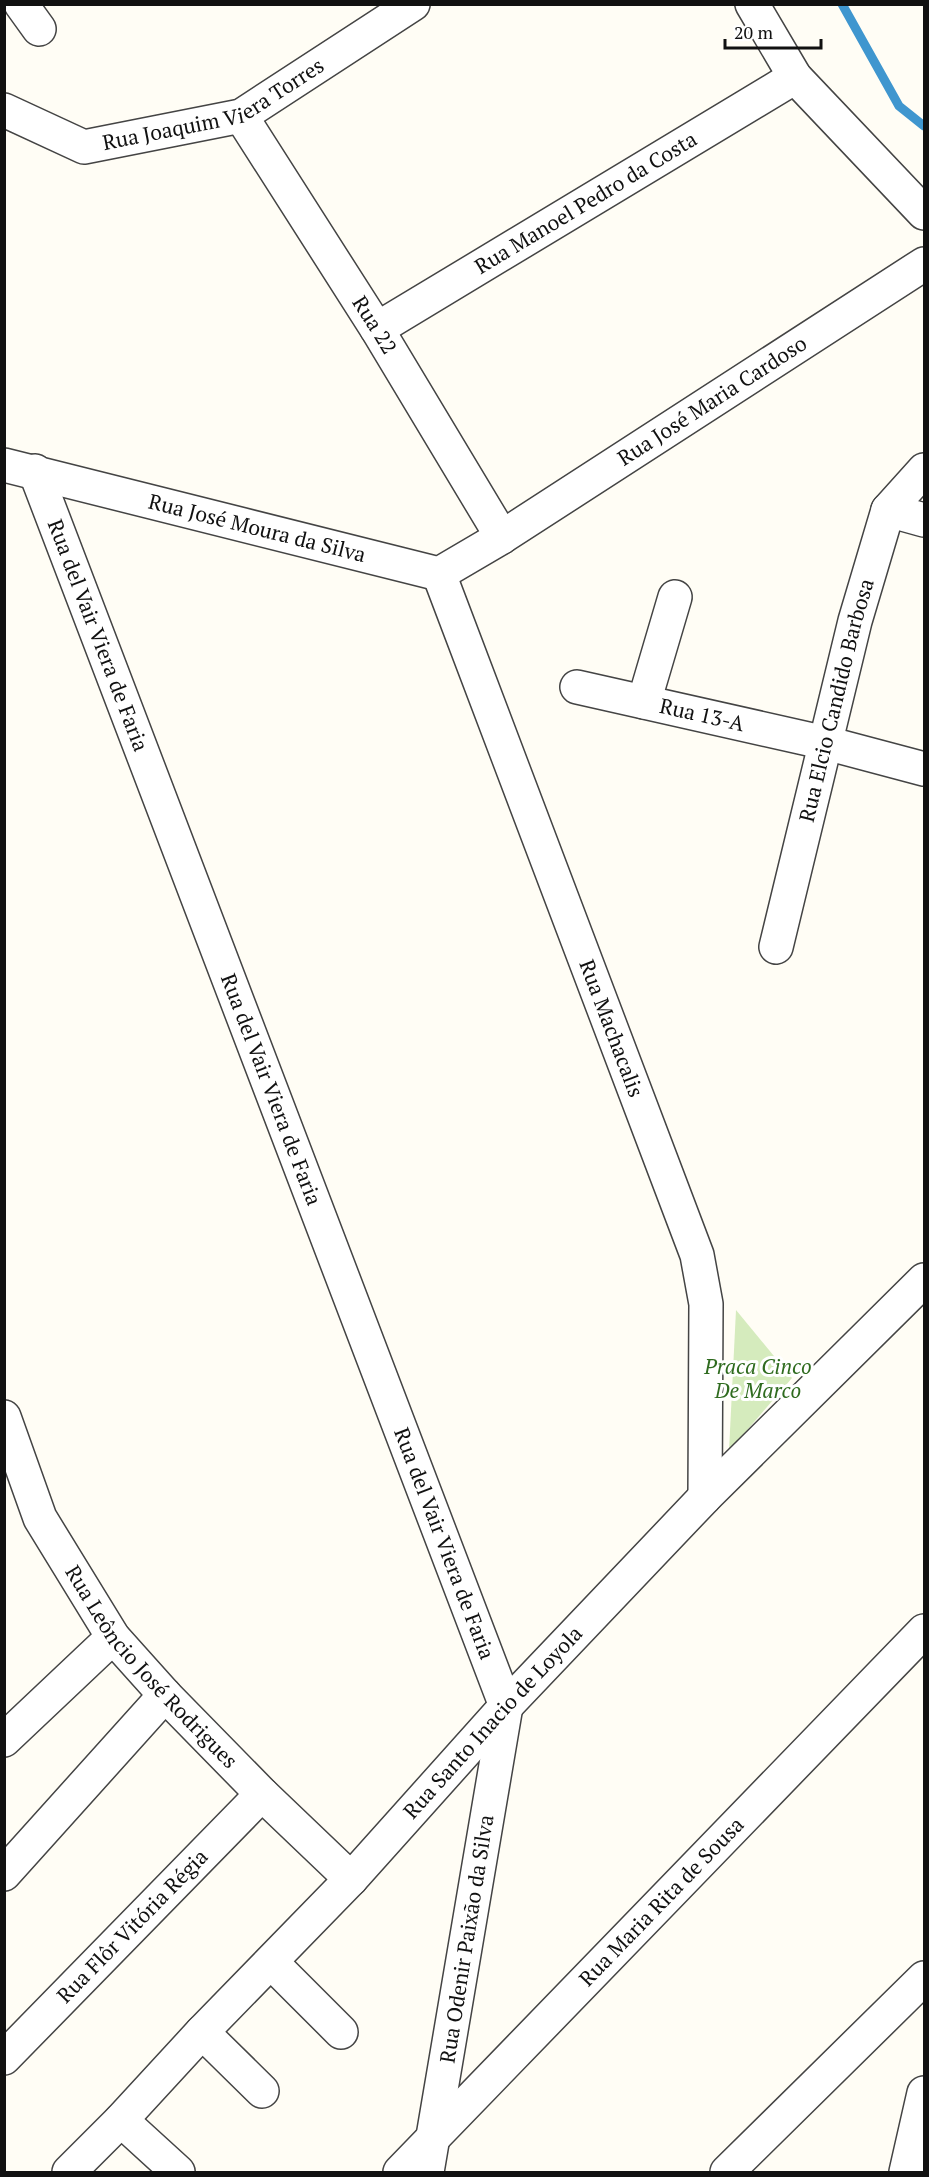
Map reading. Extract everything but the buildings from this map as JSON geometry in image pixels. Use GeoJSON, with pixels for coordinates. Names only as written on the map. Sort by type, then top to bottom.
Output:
{"type":"FeatureCollection","features":[{"type":"Feature","properties":{"kind":"street","name":"Rua Joaquim Viera Torres"},"geometry":{"type":"LineString","coordinates":[[4,110],[84,147],[241,116],[413,4]]}},
{"type":"Feature","properties":{"kind":"street"},"geometry":{"type":"LineString","coordinates":[[752,4],[795,77],[924,213]]}},
{"type":"Feature","properties":{"kind":"street","name":"Rua Manoel Pedro da Costa"},"geometry":{"type":"LineString","coordinates":[[377,330],[795,77]]}},
{"type":"Feature","properties":{"kind":"street","name":"Rua 22"},"geometry":{"type":"LineString","coordinates":[[241,116],[377,330],[502,537]]}},
{"type":"Feature","properties":{"kind":"street","name":"Rua José Maria Cardoso"},"geometry":{"type":"LineString","coordinates":[[502,537],[924,264]]}},
{"type":"Feature","properties":{"kind":"street","name":"Rua José Moura da Silva"},"geometry":{"type":"LineString","coordinates":[[20,468],[439,574]]}},
{"type":"Feature","properties":{"kind":"street","name":"Rua del Vair Viera de Faria"},"geometry":{"type":"LineString","coordinates":[[20,468],[506,1706]]}},
{"type":"Feature","properties":{"kind":"street","name":"Rua Elcio Candido Barbosa"},"geometry":{"type":"LineString","coordinates":[[776,946],[855,621],[888,510],[924,470]]}},
{"type":"Feature","properties":{"kind":"street"},"geometry":{"type":"LineString","coordinates":[[888,510],[924,520]]}},
{"type":"Feature","properties":{"kind":"street"},"geometry":{"type":"LineString","coordinates":[[439,574],[502,537]]}},
{"type":"Feature","properties":{"kind":"street","name":"Rua Machacalis"},"geometry":{"type":"LineString","coordinates":[[439,574],[698,1255],[706,1304],[705,1497]]}},
{"type":"Feature","properties":{"kind":"street"},"geometry":{"type":"LineString","coordinates":[[644,702],[675,597]]}},
{"type":"Feature","properties":{"kind":"street","name":"Rua 13-A"},"geometry":{"type":"LineString","coordinates":[[577,687],[825,743],[924,769]]}},
{"type":"Feature","properties":{"kind":"street","name":"Rua Santo Inacio de Loyola"},"geometry":{"type":"LineString","coordinates":[[69,2172],[351,1879],[506,1706],[705,1497],[924,1280]]}},
{"type":"Feature","properties":{"kind":"street","name":"Rua Leôncio José Rodrigues"},"geometry":{"type":"LineString","coordinates":[[4,1417],[40,1518],[113,1637],[165,1695],[262,1794],[351,1879]]}},
{"type":"Feature","properties":{"kind":"street","name":"Rua Maria Rita de Sousa"},"geometry":{"type":"LineString","coordinates":[[400,2172],[924,1631]]}},
{"type":"Feature","properties":{"kind":"street"},"geometry":{"type":"LineString","coordinates":[[6,1734],[113,1637]]}},
{"type":"Feature","properties":{"kind":"street"},"geometry":{"type":"LineString","coordinates":[[4,1874],[165,1695]]}},
{"type":"Feature","properties":{"kind":"street","name":"Rua Odenir Paixão da Silva"},"geometry":{"type":"LineString","coordinates":[[428,2172],[506,1706]]}},
{"type":"Feature","properties":{"kind":"street","name":"Rua Flôr Vitória Régia"},"geometry":{"type":"LineString","coordinates":[[4,2058],[262,1794]]}},
{"type":"Feature","properties":{"kind":"street"},"geometry":{"type":"LineString","coordinates":[[271,1962],[341,2032]]}},
{"type":"Feature","properties":{"kind":"street"},"geometry":{"type":"LineString","coordinates":[[727,2172],[924,1978]]}},
{"type":"Feature","properties":{"kind":"street"},"geometry":{"type":"LineString","coordinates":[[202,2032],[262,2091]]}},
{"type":"Feature","properties":{"kind":"street"},"geometry":{"type":"LineString","coordinates":[[906,2172],[924,2093]]}},
{"type":"Feature","properties":{"kind":"street"},"geometry":{"type":"LineString","coordinates":[[121,2120],[178,2172]]}},
{"type":"Feature","properties":{"kind":"green space","name":"Praca Cinco De Marco"},"geometry":{"type":"Polygon","coordinates":[[[736,1310],[792,1378],[729,1451],[736,1310]]]}},
{"type":"Feature","properties":{"kind":"waterway"},"geometry":{"type":"LineString","coordinates":[[842,4],[899,106],[924,126]]}}]}
